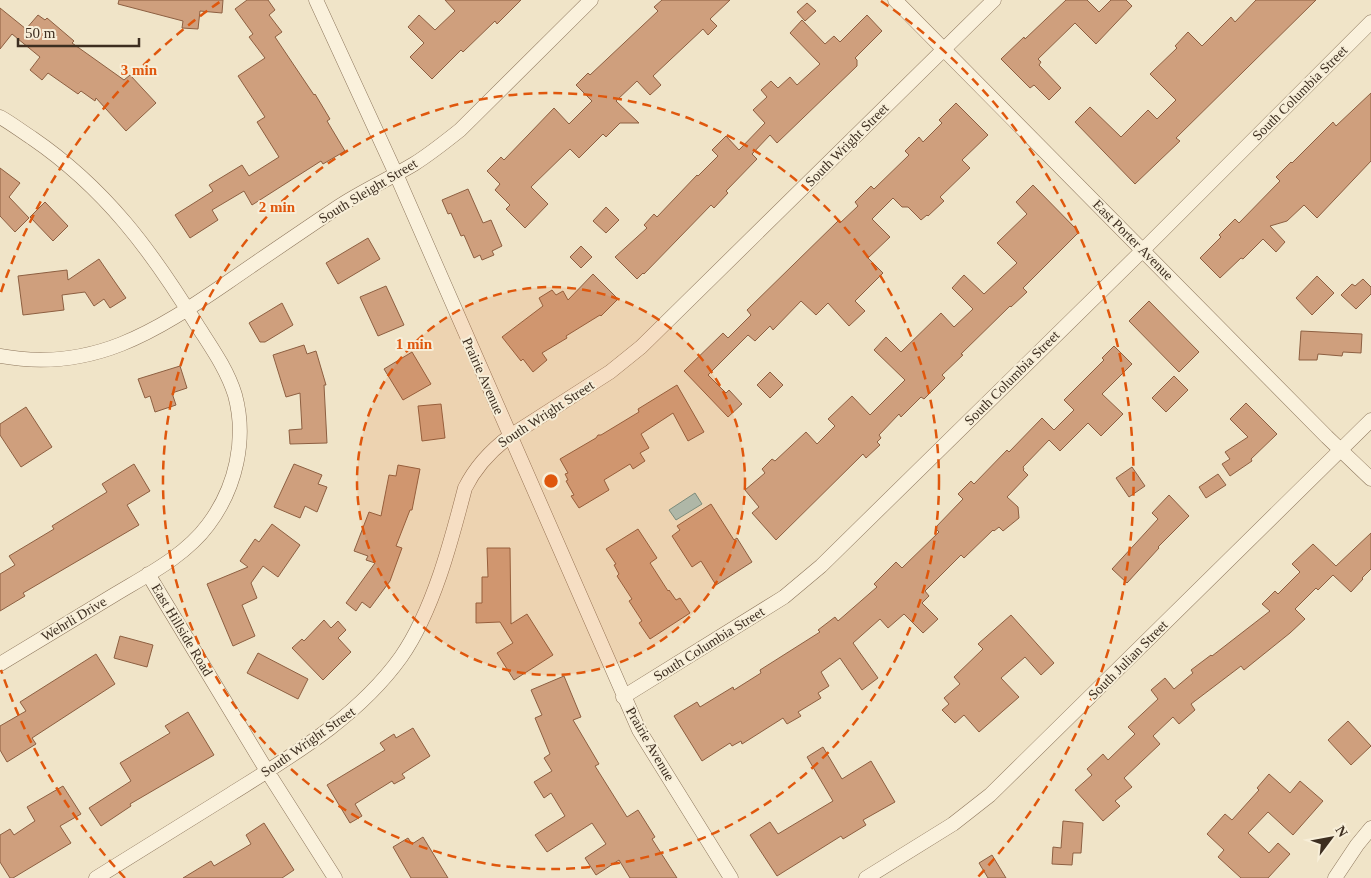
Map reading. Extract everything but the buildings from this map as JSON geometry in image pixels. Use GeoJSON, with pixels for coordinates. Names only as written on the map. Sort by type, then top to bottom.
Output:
{"type":"FeatureCollection","features":[{"type":"Feature","properties":{"kind":"street","name":"Prairie Avenue"},"geometry":{"type":"LineString","coordinates":[[316,0],[396,174],[639,730],[731,878]]}},
{"type":"Feature","properties":{"kind":"street","name":"South Sleight Street"},"geometry":{"type":"LineString","coordinates":[[0,356],[31,360],[61,359],[90,355],[119,346],[151,331],[188,310],[339,207],[436,149],[460,130],[591,0]]}},
{"type":"Feature","properties":{"kind":"street","name":"East Porter Avenue"},"geometry":{"type":"LineString","coordinates":[[895,0],[1341,450],[1371,478]]}},
{"type":"Feature","properties":{"kind":"street","name":"South Wright Street"},"geometry":{"type":"LineString","coordinates":[[96,878],[268,771],[327,731],[357,707],[401,657],[418,627],[436,585],[465,488],[472,473],[494,448],[610,372],[641,348],[994,0]]}},
{"type":"Feature","properties":{"kind":"street","name":"South Columbia Street"},"geometry":{"type":"LineString","coordinates":[[624,697],[784,597],[805,580],[1143,250],[1371,22]]}},
{"type":"Feature","properties":{"kind":"street","name":"East Hillside Road"},"geometry":{"type":"LineString","coordinates":[[0,117],[52,152],[97,191],[138,237],[188,310],[224,368],[239,417],[239,452],[234,476],[208,525],[186,548],[148,574],[335,878]]}},
{"type":"Feature","properties":{"kind":"street","name":"South Julian Street"},"geometry":{"type":"LineString","coordinates":[[866,878],[953,824],[990,795],[1371,420]]}},
{"type":"Feature","properties":{"kind":"street","name":"Wehrli Drive"},"geometry":{"type":"LineString","coordinates":[[0,664],[148,574]]}},
{"type":"Feature","properties":{"kind":"street"},"geometry":{"type":"LineString","coordinates":[[1335,878],[1371,828]]}},
{"type":"Feature","properties":{"kind":"water"},"geometry":{"type":"Polygon","coordinates":[[[695,493],[702,504],[676,520],[669,510],[695,493]]]}}]}
